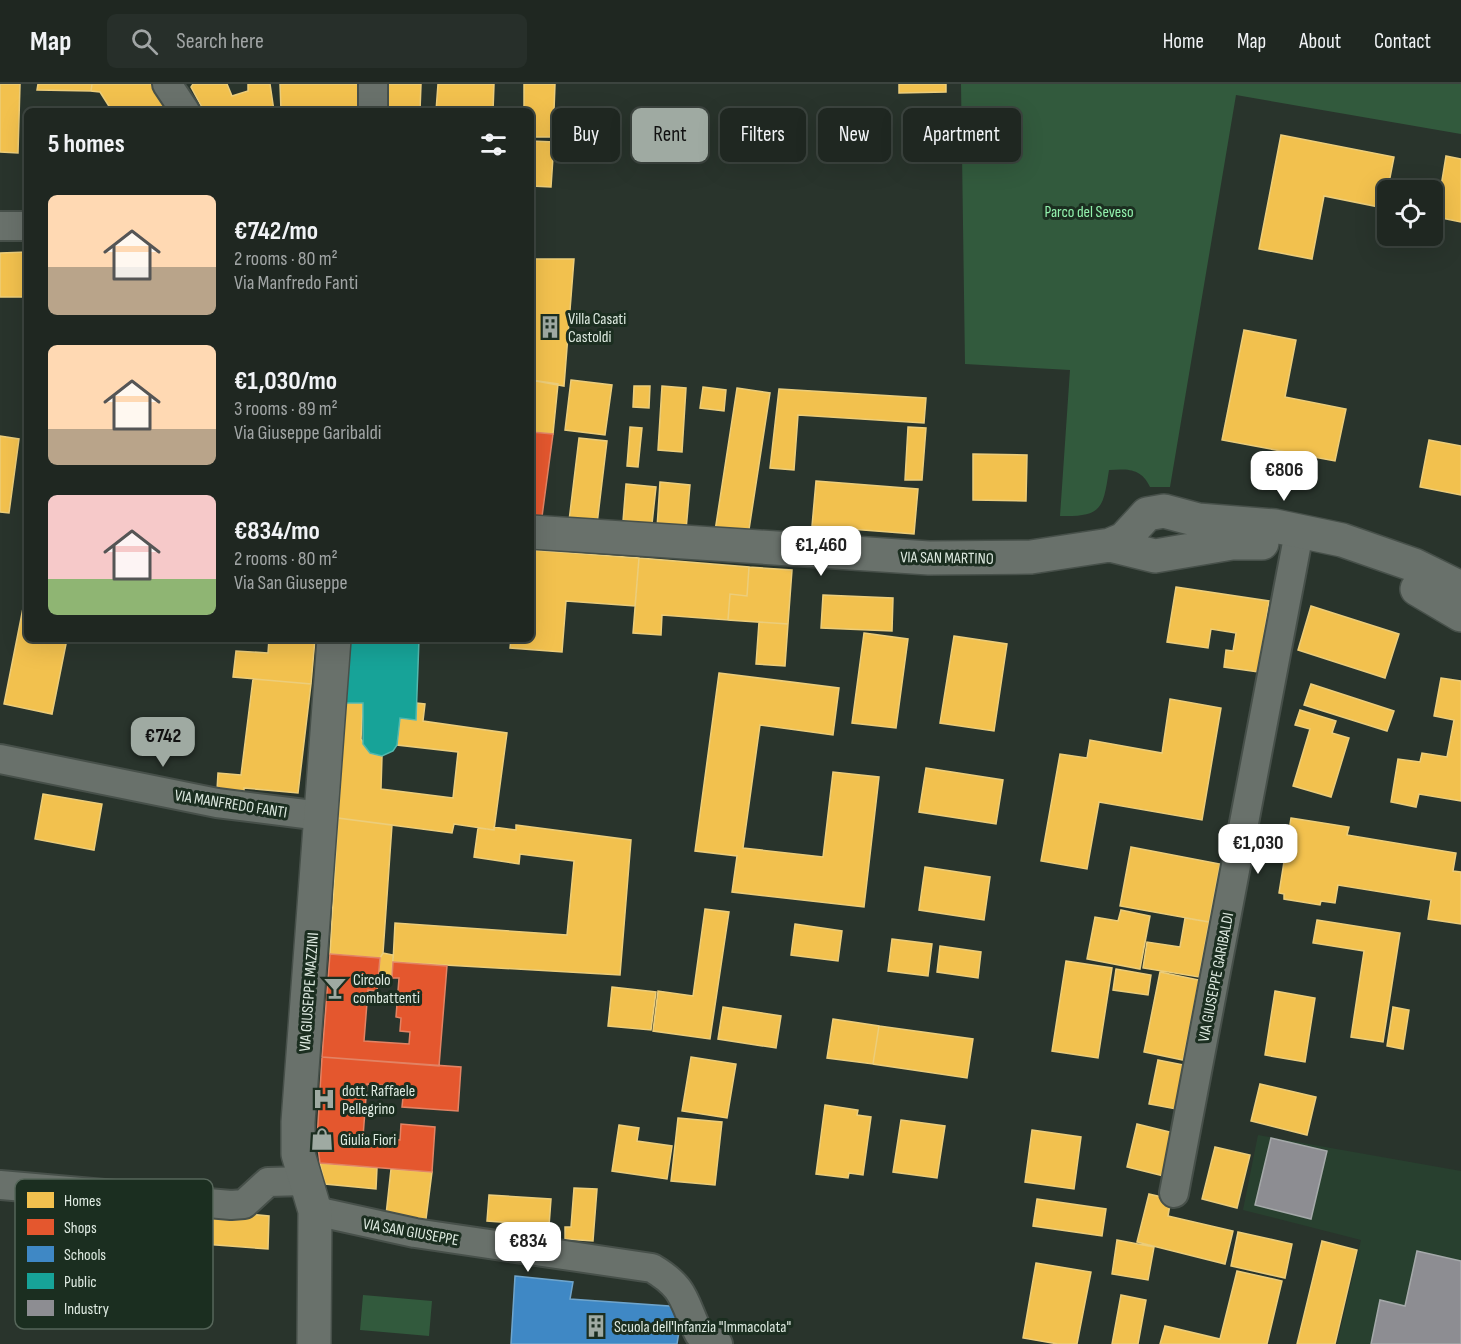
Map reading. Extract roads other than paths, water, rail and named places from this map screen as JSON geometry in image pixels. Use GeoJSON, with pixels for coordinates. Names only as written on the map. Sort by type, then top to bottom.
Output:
{"type":"FeatureCollection","features":[{"type":"Feature","properties":{"kind":"street"},"geometry":{"type":"LineString","coordinates":[[167,84],[183,108]]}},
{"type":"Feature","properties":{"kind":"street"},"geometry":{"type":"LineString","coordinates":[[373,84],[373,108]]}},
{"type":"Feature","properties":{"kind":"street"},"geometry":{"type":"LineString","coordinates":[[0,226],[24,226]]}},
{"type":"Feature","properties":{"kind":"street","name":"VIA SAN MARTINO"},"geometry":{"type":"LineString","coordinates":[[534,532],[929,558],[1031,557],[1110,545],[1124,539],[1147,514],[1164,511],[1198,520],[1275,526],[1342,540],[1414,565],[1461,588]]}},
{"type":"Feature","properties":{"kind":"street","name":"VIA SAN MARTINO"},"geometry":{"type":"LineString","coordinates":[[1110,545],[1155,556],[1232,543],[1262,543],[1296,548],[1380,574],[1440,601],[1461,615]]}},
{"type":"Feature","properties":{"kind":"street","name":"VIA GIUSEPPE GARIBALDI"},"geometry":{"type":"LineString","coordinates":[[1174,1193],[1296,548]]}},
{"type":"Feature","properties":{"kind":"street","name":"VIA GIUSEPPE MAZZINI"},"geometry":{"type":"LineString","coordinates":[[314,1344],[315,1211],[298,1152],[298,1122],[334,642]]}},
{"type":"Feature","properties":{"kind":"street","name":"VIA MANFREDO FANTI"},"geometry":{"type":"LineString","coordinates":[[0,759],[217,803],[321,816]]}},
{"type":"Feature","properties":{"kind":"street"},"geometry":{"type":"LineString","coordinates":[[213,1203],[244,1204],[268,1182],[305,1180]]}},
{"type":"Feature","properties":{"kind":"street"},"geometry":{"type":"LineString","coordinates":[[0,1185],[15,1186]]}},
{"type":"Feature","properties":{"kind":"street","name":"VIA SAN GIUSEPPE"},"geometry":{"type":"LineString","coordinates":[[315,1211],[415,1233],[651,1268],[679,1288],[689,1305],[699,1334],[717,1344]]}},
{"type":"Feature","properties":{"kind":"place","name":"Villa Casati Castoldi"},"geometry":{"type":"Point","coordinates":[550,327]}},
{"type":"Feature","properties":{"kind":"place","name":"Circolo combattenti"},"geometry":{"type":"Point","coordinates":[335,988]}},
{"type":"Feature","properties":{"kind":"place","name":"dott. Raffaele Pellegrino"},"geometry":{"type":"Point","coordinates":[324,1099]}},
{"type":"Feature","properties":{"kind":"place","name":"Giulia Fiori"},"geometry":{"type":"Point","coordinates":[322,1139]}},
{"type":"Feature","properties":{"kind":"place","name":"Scuola dell'Infanzia \"Immacolata\""},"geometry":{"type":"Point","coordinates":[596,1326]}},
{"type":"Feature","properties":{"kind":"park label","name":"Parco del Seveso"},"geometry":{"type":"Point","coordinates":[1089,211]}}]}
